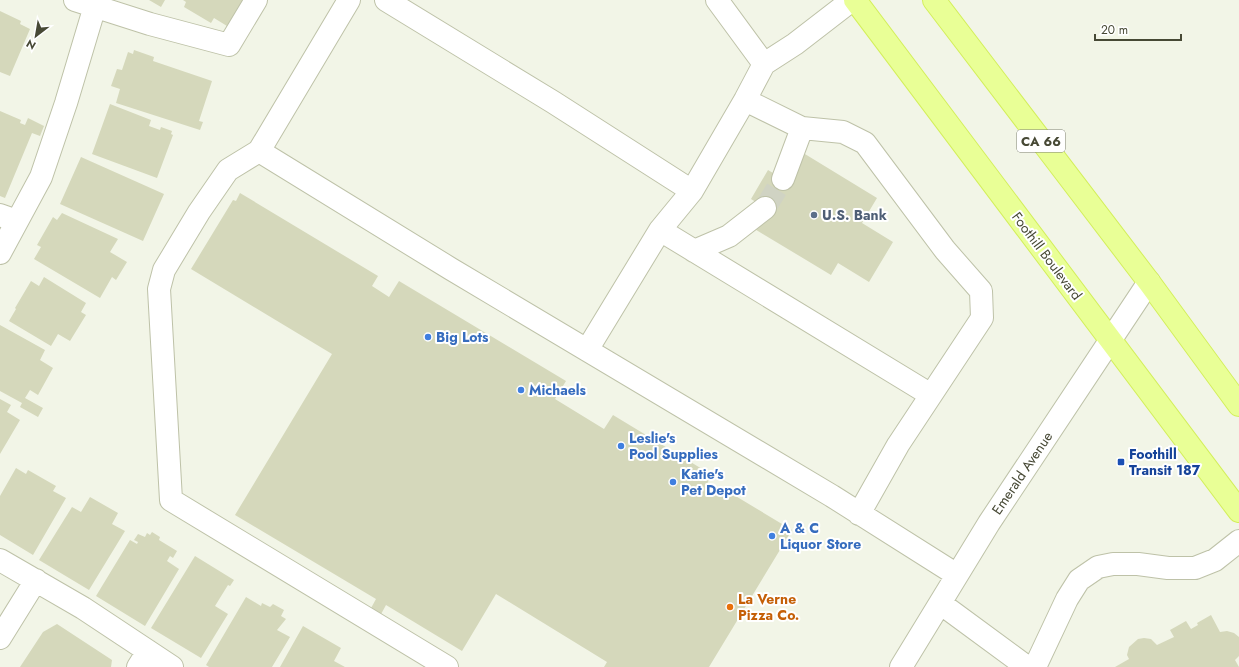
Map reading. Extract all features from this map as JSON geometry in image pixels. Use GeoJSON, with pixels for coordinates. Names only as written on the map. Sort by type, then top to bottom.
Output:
{"type":"FeatureCollection","features":[{"type":"Feature","properties":{"kind":"main road","name":"Foothill Boulevard"},"geometry":{"type":"LineString","coordinates":[[853,0],[1239,511]]}},
{"type":"Feature","properties":{"kind":"main road","name":"CA 66"},"geometry":{"type":"LineString","coordinates":[[934,0],[1149,282],[1239,405]]}},
{"type":"Feature","properties":{"kind":"street"},"geometry":{"type":"LineString","coordinates":[[0,253],[9,218],[41,177],[49,154],[66,103],[85,3],[150,24],[230,45],[256,0]]}},
{"type":"Feature","properties":{"kind":"street"},"geometry":{"type":"LineString","coordinates":[[349,0],[259,151],[228,170],[199,212],[164,270],[158,289],[171,500],[447,667]]}},
{"type":"Feature","properties":{"kind":"street"},"geometry":{"type":"LineString","coordinates":[[386,0],[620,144],[692,191]]}},
{"type":"Feature","properties":{"kind":"street"},"geometry":{"type":"LineString","coordinates":[[717,0],[764,64]]}},
{"type":"Feature","properties":{"kind":"street"},"geometry":{"type":"LineString","coordinates":[[587,350],[660,230],[692,191],[745,100],[764,64],[795,44],[853,0]]}},
{"type":"Feature","properties":{"kind":"street"},"geometry":{"type":"LineString","coordinates":[[745,100],[802,128],[843,132],[865,143],[945,250],[981,291],[982,318],[898,445],[859,514]]}},
{"type":"Feature","properties":{"kind":"street"},"geometry":{"type":"LineString","coordinates":[[783,179],[802,128]]}},
{"type":"Feature","properties":{"kind":"street"},"geometry":{"type":"LineString","coordinates":[[259,151],[451,269],[859,514],[957,576]]}},
{"type":"Feature","properties":{"kind":"street"},"geometry":{"type":"LineString","coordinates":[[694,251],[729,236],[765,208]]}},
{"type":"Feature","properties":{"kind":"street"},"geometry":{"type":"LineString","coordinates":[[660,230],[931,395]]}},
{"type":"Feature","properties":{"kind":"street","name":"Emerald Avenue"},"geometry":{"type":"LineString","coordinates":[[901,667],[989,523],[1149,282]]}},
{"type":"Feature","properties":{"kind":"street"},"geometry":{"type":"LineString","coordinates":[[1035,667],[1067,599],[1079,580],[1098,567],[1113,564],[1138,564],[1168,568],[1195,568],[1215,560],[1239,541]]}},
{"type":"Feature","properties":{"kind":"street"},"geometry":{"type":"LineString","coordinates":[[0,560],[83,608],[143,659],[172,667]]}},
{"type":"Feature","properties":{"kind":"street"},"geometry":{"type":"LineString","coordinates":[[0,638],[36,580]]}},
{"type":"Feature","properties":{"kind":"street"},"geometry":{"type":"LineString","coordinates":[[940,603],[1027,667]]}},
{"type":"Feature","properties":{"kind":"building"},"geometry":{"type":"Polygon","coordinates":[[[149,0],[165,0],[161,7],[149,0]]]}},
{"type":"Feature","properties":{"kind":"building"},"geometry":{"type":"Polygon","coordinates":[[[183,0],[243,0],[227,26],[214,18],[211,23],[184,7],[186,2],[183,0]]]}},
{"type":"Feature","properties":{"kind":"building"},"geometry":{"type":"Polygon","coordinates":[[[0,11],[21,21],[20,24],[30,29],[10,76],[0,72],[0,11]]]}},
{"type":"Feature","properties":{"kind":"building"},"geometry":{"type":"Polygon","coordinates":[[[134,50],[154,57],[153,61],[212,81],[199,121],[203,122],[200,130],[116,103],[120,89],[111,86],[117,69],[122,70],[128,52],[133,54],[134,50]]]}},
{"type":"Feature","properties":{"kind":"building"},"geometry":{"type":"Polygon","coordinates":[[[110,104],[151,120],[149,126],[160,130],[161,127],[172,131],[171,134],[173,135],[157,178],[92,154],[110,104]]]}},
{"type":"Feature","properties":{"kind":"building"},"geometry":{"type":"Polygon","coordinates":[[[0,111],[21,120],[20,123],[25,125],[28,118],[44,126],[40,136],[32,133],[5,198],[0,196],[0,111]]]}},
{"type":"Feature","properties":{"kind":"building","name":"U.S. Bank"},"geometry":{"type":"Polygon","coordinates":[[[800,151],[877,198],[862,223],[893,242],[869,282],[838,263],[831,275],[753,228],[765,208],[751,199],[768,170],[783,179],[800,151]]]}},
{"type":"Feature","properties":{"kind":"building"},"geometry":{"type":"Polygon","coordinates":[[[81,157],[164,194],[143,241],[60,204],[81,157]]]}},
{"type":"Feature","properties":{"kind":"building"},"geometry":{"type":"Polygon","coordinates":[[[240,193],[378,276],[372,286],[389,297],[399,281],[566,381],[555,399],[604,429],[613,415],[712,475],[705,487],[720,496],[724,489],[792,530],[709,667],[604,667],[607,662],[496,594],[462,651],[386,605],[380,616],[370,610],[376,599],[235,515],[332,354],[191,269],[233,200],[236,201],[240,193]]]}},
{"type":"Feature","properties":{"kind":"building"},"geometry":{"type":"Polygon","coordinates":[[[62,213],[118,239],[110,252],[127,262],[116,280],[112,277],[100,298],[34,259],[41,247],[37,245],[53,217],[57,220],[62,213]]]}},
{"type":"Feature","properties":{"kind":"building"},"geometry":{"type":"Polygon","coordinates":[[[44,277],[86,303],[81,312],[86,315],[70,341],[58,334],[51,346],[9,321],[31,281],[39,286],[44,277]]]}},
{"type":"Feature","properties":{"kind":"building"},"geometry":{"type":"Polygon","coordinates":[[[0,325],[45,350],[40,360],[53,368],[38,395],[30,390],[25,398],[43,408],[38,417],[20,407],[22,403],[0,391],[0,325]]]}},
{"type":"Feature","properties":{"kind":"building"},"geometry":{"type":"Polygon","coordinates":[[[0,399],[11,405],[7,412],[20,420],[0,454],[0,399]]]}},
{"type":"Feature","properties":{"kind":"building"},"geometry":{"type":"Polygon","coordinates":[[[16,468],[26,474],[28,470],[56,486],[53,491],[66,498],[33,555],[0,535],[0,496],[16,468]]]}},
{"type":"Feature","properties":{"kind":"building"},"geometry":{"type":"Polygon","coordinates":[[[90,497],[118,513],[112,524],[125,531],[89,590],[39,560],[72,507],[81,512],[90,497]]]}},
{"type":"Feature","properties":{"kind":"building"},"geometry":{"type":"Polygon","coordinates":[[[152,532],[160,537],[159,540],[177,551],[173,558],[170,556],[167,561],[179,569],[145,626],[96,596],[130,540],[137,544],[138,542],[134,540],[138,534],[145,537],[147,533],[150,535],[152,532]]]}},
{"type":"Feature","properties":{"kind":"building"},"geometry":{"type":"Polygon","coordinates":[[[195,556],[234,580],[230,586],[228,585],[215,606],[228,614],[201,658],[151,628],[195,556]]]}},
{"type":"Feature","properties":{"kind":"building"},"geometry":{"type":"Polygon","coordinates":[[[246,597],[261,606],[262,603],[270,607],[273,604],[284,610],[281,616],[286,619],[277,630],[290,637],[272,667],[209,667],[206,665],[246,597]]]}},
{"type":"Feature","properties":{"kind":"building"},"geometry":{"type":"Polygon","coordinates":[[[1211,615],[1220,632],[1227,631],[1234,633],[1239,637],[1239,656],[1235,660],[1239,667],[1115,667],[1129,659],[1127,655],[1129,647],[1138,639],[1151,639],[1157,645],[1174,637],[1170,630],[1186,621],[1191,629],[1198,625],[1197,623],[1211,615]]]}},
{"type":"Feature","properties":{"kind":"building"},"geometry":{"type":"Polygon","coordinates":[[[57,624],[112,660],[111,667],[20,667],[43,632],[57,624]]]}},
{"type":"Feature","properties":{"kind":"building"},"geometry":{"type":"Polygon","coordinates":[[[303,626],[341,648],[334,661],[345,667],[280,667],[303,626]]]}},
{"type":"Feature","properties":{"kind":"tunnel"},"geometry":{"type":"LineString","coordinates":[[765,208],[783,179]]}},
{"type":"Feature","properties":{"kind":"place","name":"U.S. Bank"},"geometry":{"type":"Point","coordinates":[814,215]}},
{"type":"Feature","properties":{"kind":"place","name":"Big Lots"},"geometry":{"type":"Point","coordinates":[428,337]}},
{"type":"Feature","properties":{"kind":"place","name":"Michaels"},"geometry":{"type":"Point","coordinates":[521,390]}},
{"type":"Feature","properties":{"kind":"place","name":"Leslie's Pool Supplies"},"geometry":{"type":"Point","coordinates":[621,446]}},
{"type":"Feature","properties":{"kind":"place","name":"Foothill Transit 187"},"geometry":{"type":"Point","coordinates":[1121,462]}},
{"type":"Feature","properties":{"kind":"place","name":"Katie's Pet Depot"},"geometry":{"type":"Point","coordinates":[673,482]}},
{"type":"Feature","properties":{"kind":"place","name":"A & C Liquor Store"},"geometry":{"type":"Point","coordinates":[772,536]}},
{"type":"Feature","properties":{"kind":"place","name":"La Verne Pizza Co."},"geometry":{"type":"Point","coordinates":[730,607]}}]}
